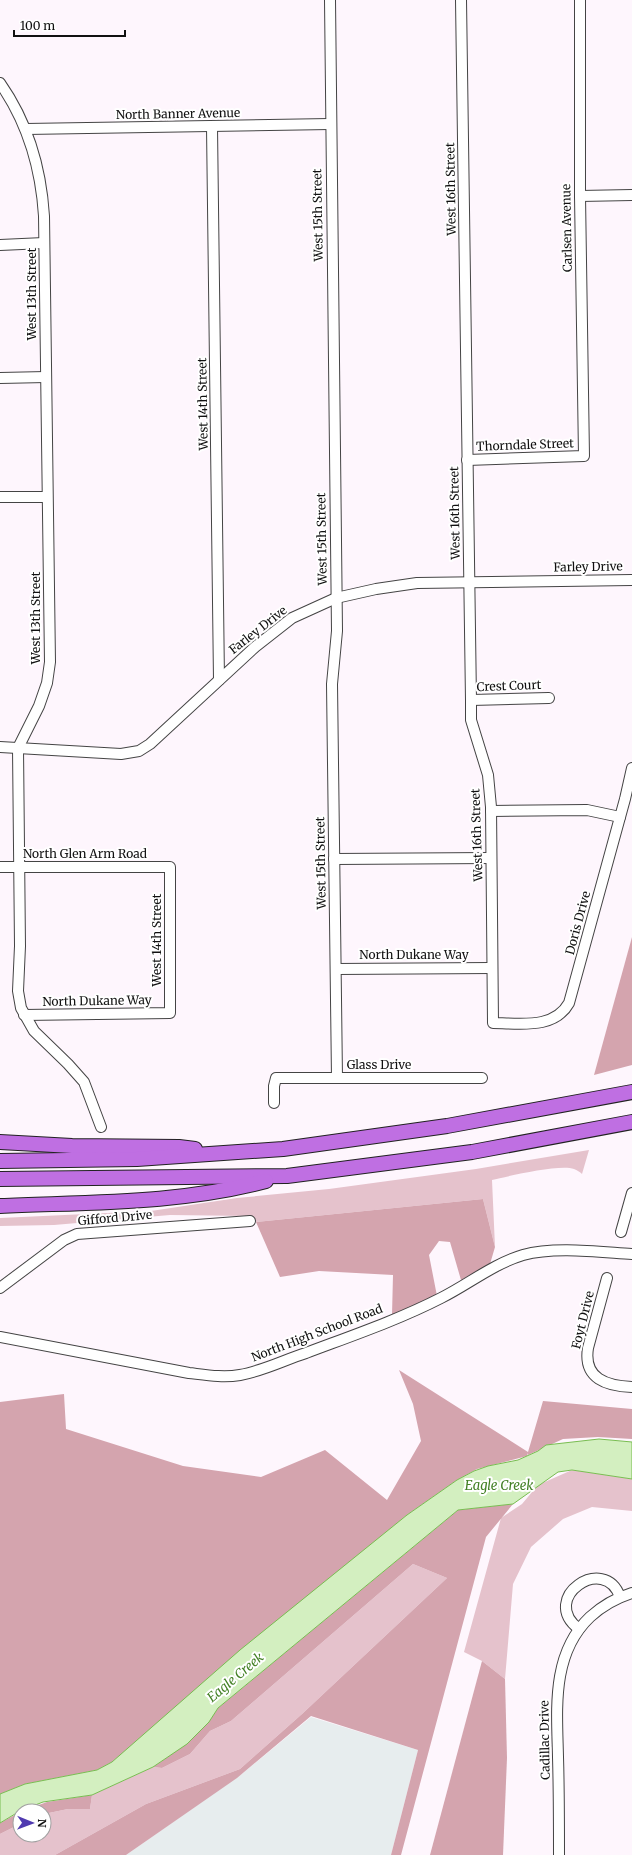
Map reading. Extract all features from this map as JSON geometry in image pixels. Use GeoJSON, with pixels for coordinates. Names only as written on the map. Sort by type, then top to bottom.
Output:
{"type":"FeatureCollection","features":[{"type":"Feature","properties":{"kind":"highway"},"geometry":{"type":"LineString","coordinates":[[0,1161],[94,1160],[225,1154],[283,1149],[447,1126],[632,1092]]}},
{"type":"Feature","properties":{"kind":"highway"},"geometry":{"type":"LineString","coordinates":[[0,1179],[287,1176],[451,1155],[632,1122]]}},
{"type":"Feature","properties":{"kind":"highway"},"geometry":{"type":"LineString","coordinates":[[0,1142],[72,1146],[179,1147],[225,1154]]}},
{"type":"Feature","properties":{"kind":"highway"},"geometry":{"type":"LineString","coordinates":[[0,1206],[129,1201],[230,1191],[287,1176]]}},
{"type":"Feature","properties":{"kind":"street","name":"West 15th Street"},"geometry":{"type":"LineString","coordinates":[[330,0],[330,124],[337,631],[332,684],[337,1078]]}},
{"type":"Feature","properties":{"kind":"street","name":"West 16th Street"},"geometry":{"type":"LineString","coordinates":[[461,0],[471,720],[488,775],[491,811],[493,1023]]}},
{"type":"Feature","properties":{"kind":"street","name":"Carlsen Avenue"},"geometry":{"type":"LineString","coordinates":[[580,0],[580,196],[584,456]]}},
{"type":"Feature","properties":{"kind":"street","name":"West 13th Street"},"geometry":{"type":"LineString","coordinates":[[0,83],[19,114],[35,155],[41,182],[44,243],[49,669],[45,690],[39,706],[18,748],[20,868],[19,1002],[24,1015],[37,1035],[68,1064],[84,1082],[101,1127]]}},
{"type":"Feature","properties":{"kind":"street","name":"North Banner Avenue"},"geometry":{"type":"LineString","coordinates":[[26,129],[330,124]]}},
{"type":"Feature","properties":{"kind":"street","name":"West 14th Street"},"geometry":{"type":"LineString","coordinates":[[212,127],[219,680]]}},
{"type":"Feature","properties":{"kind":"street"},"geometry":{"type":"LineString","coordinates":[[580,196],[632,195]]}},
{"type":"Feature","properties":{"kind":"street"},"geometry":{"type":"LineString","coordinates":[[0,245],[44,243]]}},
{"type":"Feature","properties":{"kind":"street"},"geometry":{"type":"LineString","coordinates":[[0,378],[46,377]]}},
{"type":"Feature","properties":{"kind":"street","name":"Thorndale Street"},"geometry":{"type":"LineString","coordinates":[[467,460],[584,456]]}},
{"type":"Feature","properties":{"kind":"street"},"geometry":{"type":"LineString","coordinates":[[0,497],[47,497]]}},
{"type":"Feature","properties":{"kind":"street","name":"Farley Drive"},"geometry":{"type":"LineString","coordinates":[[0,747],[117,754],[135,752],[150,744],[255,647],[287,622],[336,598],[370,590],[407,584],[469,581],[632,580]]}},
{"type":"Feature","properties":{"kind":"street","name":"Crest Court"},"geometry":{"type":"LineString","coordinates":[[471,700],[549,698]]}},
{"type":"Feature","properties":{"kind":"street","name":"Doris Drive"},"geometry":{"type":"LineString","coordinates":[[493,1023],[545,1022],[555,1018],[566,1009],[571,997],[632,768]]}},
{"type":"Feature","properties":{"kind":"street"},"geometry":{"type":"LineString","coordinates":[[491,811],[580,810],[602,812],[620,817]]}},
{"type":"Feature","properties":{"kind":"street"},"geometry":{"type":"LineString","coordinates":[[334,858],[491,858]]}},
{"type":"Feature","properties":{"kind":"street","name":"North Glen Arm Road"},"geometry":{"type":"LineString","coordinates":[[0,867],[170,867]]}},
{"type":"Feature","properties":{"kind":"street","name":"West 14th Street"},"geometry":{"type":"LineString","coordinates":[[170,867],[170,1014]]}},
{"type":"Feature","properties":{"kind":"street","name":"North Dukane Way"},"geometry":{"type":"LineString","coordinates":[[336,968],[492,968]]}},
{"type":"Feature","properties":{"kind":"street","name":"North Dukane Way"},"geometry":{"type":"LineString","coordinates":[[24,1015],[170,1014]]}},
{"type":"Feature","properties":{"kind":"street","name":"Glass Drive"},"geometry":{"type":"LineString","coordinates":[[274,1102],[276,1078],[482,1078]]}},
{"type":"Feature","properties":{"kind":"street"},"geometry":{"type":"LineString","coordinates":[[621,1232],[632,1193]]}},
{"type":"Feature","properties":{"kind":"street","name":"Gifford Drive"},"geometry":{"type":"LineString","coordinates":[[0,1288],[64,1240],[77,1234],[250,1221]]}},
{"type":"Feature","properties":{"kind":"street","name":"North High School Road"},"geometry":{"type":"LineString","coordinates":[[0,1337],[189,1373],[212,1376],[240,1375],[325,1346],[422,1307],[442,1298],[496,1265],[512,1258],[546,1251],[632,1254]]}},
{"type":"Feature","properties":{"kind":"street","name":"Foyt Drive"},"geometry":{"type":"LineString","coordinates":[[607,1278],[588,1348],[587,1359],[592,1372],[603,1382],[613,1386],[632,1387]]}},
{"type":"Feature","properties":{"kind":"street"},"geometry":{"type":"LineString","coordinates":[[579,1629],[572,1622],[567,1609],[569,1596],[578,1584],[590,1579],[600,1579],[615,1588],[620,1597]]}},
{"type":"Feature","properties":{"kind":"street","name":"Cadillac Drive"},"geometry":{"type":"LineString","coordinates":[[559,1855],[558,1690],[564,1657],[579,1629],[593,1614],[620,1597],[632,1593]]}},
{"type":"Feature","properties":{"kind":"shaded area"},"geometry":{"type":"Polygon","coordinates":[[[632,937],[632,1065],[594,1075],[632,937]]]}},
{"type":"Feature","properties":{"kind":"shaded area"},"geometry":{"type":"Polygon","coordinates":[[[589,1150],[582,1174],[574,1169],[558,1168],[534,1171],[492,1180],[495,1247],[483,1199],[256,1222],[248,1216],[170,1215],[54,1225],[0,1226],[0,1218],[151,1211],[237,1198],[329,1189],[476,1169],[589,1150]]]}},
{"type":"Feature","properties":{"kind":"shaded area"},"geometry":{"type":"Polygon","coordinates":[[[483,1199],[495,1247],[490,1264],[461,1280],[450,1242],[439,1241],[429,1255],[437,1296],[392,1315],[393,1275],[319,1271],[280,1277],[256,1222],[483,1199]]]}},
{"type":"Feature","properties":{"kind":"shaded area"},"geometry":{"type":"Polygon","coordinates":[[[399,1370],[528,1452],[543,1401],[632,1409],[632,1439],[598,1437],[563,1439],[528,1455],[528,1453],[527,1456],[477,1469],[457,1480],[407,1515],[112,1762],[97,1770],[25,1784],[0,1794],[0,1402],[64,1394],[66,1429],[183,1466],[261,1477],[325,1450],[387,1500],[421,1441],[413,1404],[399,1370]]]}},
{"type":"Feature","properties":{"kind":"shaded area"},"geometry":{"type":"Polygon","coordinates":[[[572,1470],[632,1479],[632,1511],[592,1507],[563,1519],[531,1547],[513,1584],[505,1679],[482,1661],[464,1652],[501,1518],[522,1504],[538,1485],[572,1470]]]}},
{"type":"Feature","properties":{"kind":"shaded area"},"geometry":{"type":"Polygon","coordinates":[[[513,1504],[486,1537],[401,1855],[391,1855],[418,1750],[311,1716],[237,1778],[126,1855],[55,1855],[146,1804],[240,1769],[302,1714],[447,1578],[413,1564],[231,1721],[210,1731],[190,1754],[162,1768],[153,1767],[197,1734],[218,1708],[458,1510],[513,1504]]]}},
{"type":"Feature","properties":{"kind":"shaded area"},"geometry":{"type":"Polygon","coordinates":[[[413,1564],[447,1578],[302,1714],[240,1769],[146,1804],[55,1855],[0,1855],[0,1834],[12,1828],[12,1843],[52,1843],[52,1812],[68,1809],[90,1809],[92,1795],[153,1767],[162,1768],[190,1754],[210,1731],[231,1721],[413,1564]]]}},
{"type":"Feature","properties":{"kind":"shaded area"},"geometry":{"type":"Polygon","coordinates":[[[482,1661],[505,1679],[507,1758],[503,1855],[430,1855],[482,1661]]]}},
{"type":"Feature","properties":{"kind":"shaded area"},"geometry":{"type":"Polygon","coordinates":[[[311,1717],[418,1750],[391,1855],[126,1855],[243,1773],[311,1717]]]}},
{"type":"Feature","properties":{"kind":"shaded area"},"geometry":{"type":"Polygon","coordinates":[[[92,1795],[90,1809],[68,1809],[52,1812],[52,1803],[44,1803],[92,1795]]]}},
{"type":"Feature","properties":{"kind":"shaded area"},"geometry":{"type":"Polygon","coordinates":[[[12,1816],[12,1828],[0,1834],[0,1823],[12,1816]]]}},
{"type":"Feature","properties":{"kind":"water","name":"Eagle Creek"},"geometry":{"type":"Polygon","coordinates":[[[599,1439],[632,1442],[632,1479],[572,1470],[558,1472],[513,1504],[458,1510],[218,1708],[209,1722],[187,1744],[153,1767],[92,1795],[40,1803],[12,1803],[12,1816],[0,1823],[0,1794],[25,1784],[97,1770],[112,1762],[240,1650],[407,1515],[457,1480],[474,1471],[488,1466],[518,1460],[538,1451],[546,1445],[599,1439]]]}}]}
